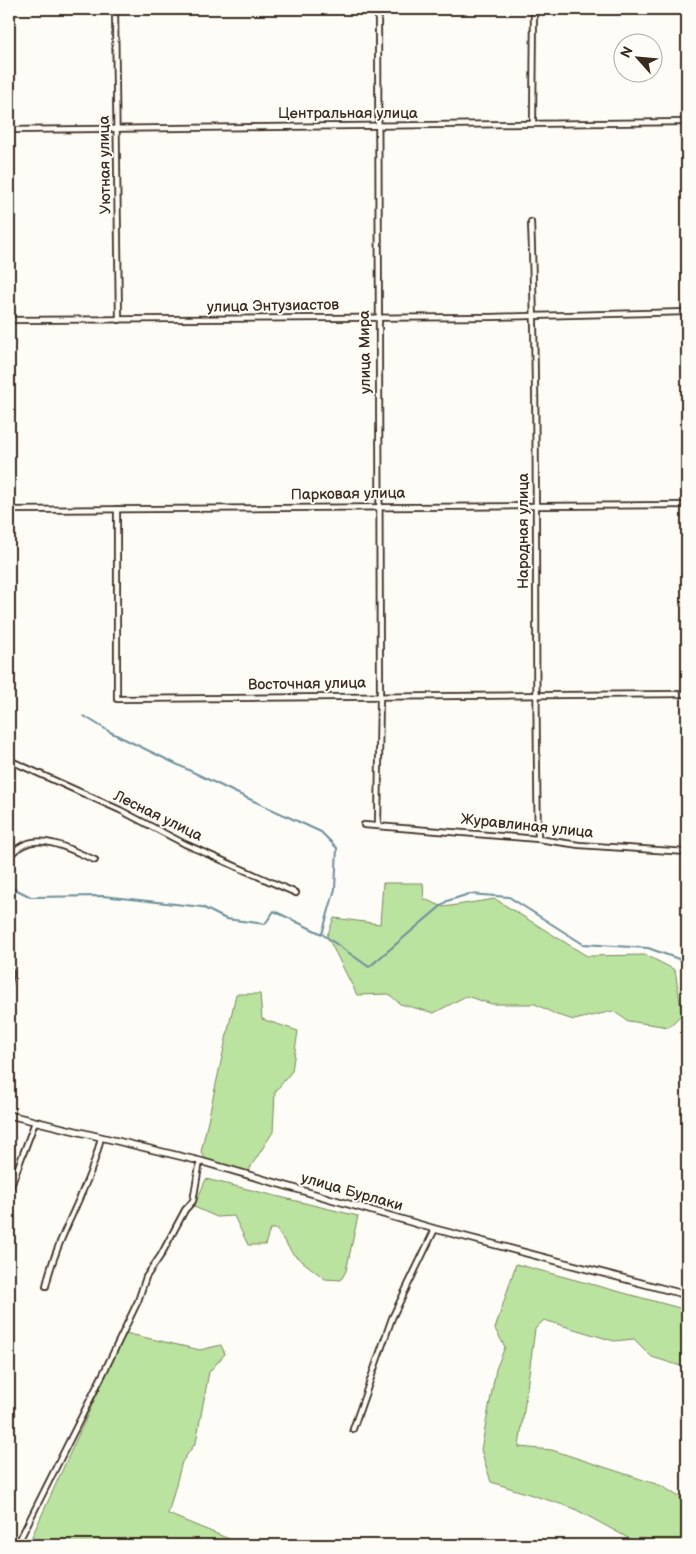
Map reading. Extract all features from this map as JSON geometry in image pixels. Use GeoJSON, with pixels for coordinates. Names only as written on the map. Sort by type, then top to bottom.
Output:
{"type":"FeatureCollection","features":[{"type":"Feature","properties":{"kind":"street","name":"Уютная улица"},"geometry":{"type":"LineString","coordinates":[[115,9],[119,320]]}},
{"type":"Feature","properties":{"kind":"street","name":"улица Мира"},"geometry":{"type":"LineString","coordinates":[[378,9],[377,317],[380,506],[378,825]]}},
{"type":"Feature","properties":{"kind":"street"},"geometry":{"type":"LineString","coordinates":[[533,122],[534,9]]}},
{"type":"Feature","properties":{"kind":"street","name":"Центральная улица"},"geometry":{"type":"LineString","coordinates":[[9,130],[533,122],[687,122]]}},
{"type":"Feature","properties":{"kind":"street","name":"Народная улица"},"geometry":{"type":"LineString","coordinates":[[531,222],[535,316],[535,695],[538,840]]}},
{"type":"Feature","properties":{"kind":"street","name":"улица Энтузиастов"},"geometry":{"type":"LineString","coordinates":[[9,320],[535,316],[687,312]]}},
{"type":"Feature","properties":{"kind":"street","name":"Парковая улица"},"geometry":{"type":"LineString","coordinates":[[9,510],[687,505]]}},
{"type":"Feature","properties":{"kind":"street","name":"Восточная улица"},"geometry":{"type":"LineString","coordinates":[[117,509],[117,699],[687,694]]}},
{"type":"Feature","properties":{"kind":"street","name":"Лесная улица"},"geometry":{"type":"LineString","coordinates":[[9,760],[120,810],[184,844],[296,893]]}},
{"type":"Feature","properties":{"kind":"street","name":"Журавлиная улица"},"geometry":{"type":"LineString","coordinates":[[364,824],[579,845],[687,852]]}},
{"type":"Feature","properties":{"kind":"street"},"geometry":{"type":"LineString","coordinates":[[9,858],[15,850],[28,842],[44,840],[96,860]]}},
{"type":"Feature","properties":{"kind":"street"},"geometry":{"type":"LineString","coordinates":[[9,844],[15,850]]}},
{"type":"Feature","properties":{"kind":"street"},"geometry":{"type":"LineString","coordinates":[[9,969],[11,973],[9,983]]}},
{"type":"Feature","properties":{"kind":"street","name":"улица Бурлаки"},"geometry":{"type":"LineString","coordinates":[[9,1115],[200,1161],[435,1229],[687,1295]]}},
{"type":"Feature","properties":{"kind":"street"},"geometry":{"type":"LineString","coordinates":[[9,1191],[35,1122]]}},
{"type":"Feature","properties":{"kind":"street"},"geometry":{"type":"LineString","coordinates":[[46,1286],[51,1264],[82,1193],[101,1137]]}},
{"type":"Feature","properties":{"kind":"street"},"geometry":{"type":"LineString","coordinates":[[17,1545],[104,1372],[138,1301],[146,1277],[161,1255],[185,1210],[193,1201],[200,1161]]}},
{"type":"Feature","properties":{"kind":"street"},"geometry":{"type":"LineString","coordinates":[[353,1429],[392,1318],[435,1229]]}},
{"type":"Feature","properties":{"kind":"green space"},"geometry":{"type":"Polygon","coordinates":[[[383,883],[423,883],[424,899],[444,907],[495,899],[587,956],[646,955],[675,970],[682,1014],[669,1027],[628,1021],[613,1011],[574,1020],[557,1015],[535,1004],[492,1004],[466,996],[434,1013],[400,1004],[389,994],[357,995],[327,936],[334,918],[380,924],[383,883]]]}},
{"type":"Feature","properties":{"kind":"green space"},"geometry":{"type":"Polygon","coordinates":[[[236,994],[260,994],[262,1019],[298,1031],[292,1071],[275,1092],[273,1132],[248,1171],[206,1159],[201,1152],[236,994]]]}},
{"type":"Feature","properties":{"kind":"green space"},"geometry":{"type":"Polygon","coordinates":[[[206,1179],[358,1216],[346,1271],[341,1280],[325,1279],[293,1254],[276,1229],[270,1229],[265,1245],[248,1245],[234,1216],[217,1217],[194,1207],[206,1179]]]}},
{"type":"Feature","properties":{"kind":"green space"},"geometry":{"type":"Polygon","coordinates":[[[516,1264],[687,1310],[687,1368],[652,1357],[634,1339],[614,1341],[544,1320],[535,1329],[519,1447],[552,1450],[662,1486],[687,1502],[687,1545],[641,1545],[573,1508],[491,1482],[481,1450],[496,1369],[505,1347],[495,1329],[516,1264]]]}},
{"type":"Feature","properties":{"kind":"green space"},"geometry":{"type":"Polygon","coordinates":[[[125,1333],[200,1350],[221,1345],[225,1354],[209,1372],[196,1442],[182,1462],[168,1514],[244,1545],[28,1545],[125,1333]]]}},
{"type":"Feature","properties":{"kind":"waterway"},"geometry":{"type":"LineString","coordinates":[[84,716],[110,732],[321,832],[337,848],[335,889],[322,934]]}},
{"type":"Feature","properties":{"kind":"waterway"},"geometry":{"type":"LineString","coordinates":[[9,886],[31,897],[103,896],[202,907],[226,919],[265,924],[274,911],[322,934],[369,967],[447,901],[469,894],[509,897],[583,944],[648,948],[687,962]]}}]}
